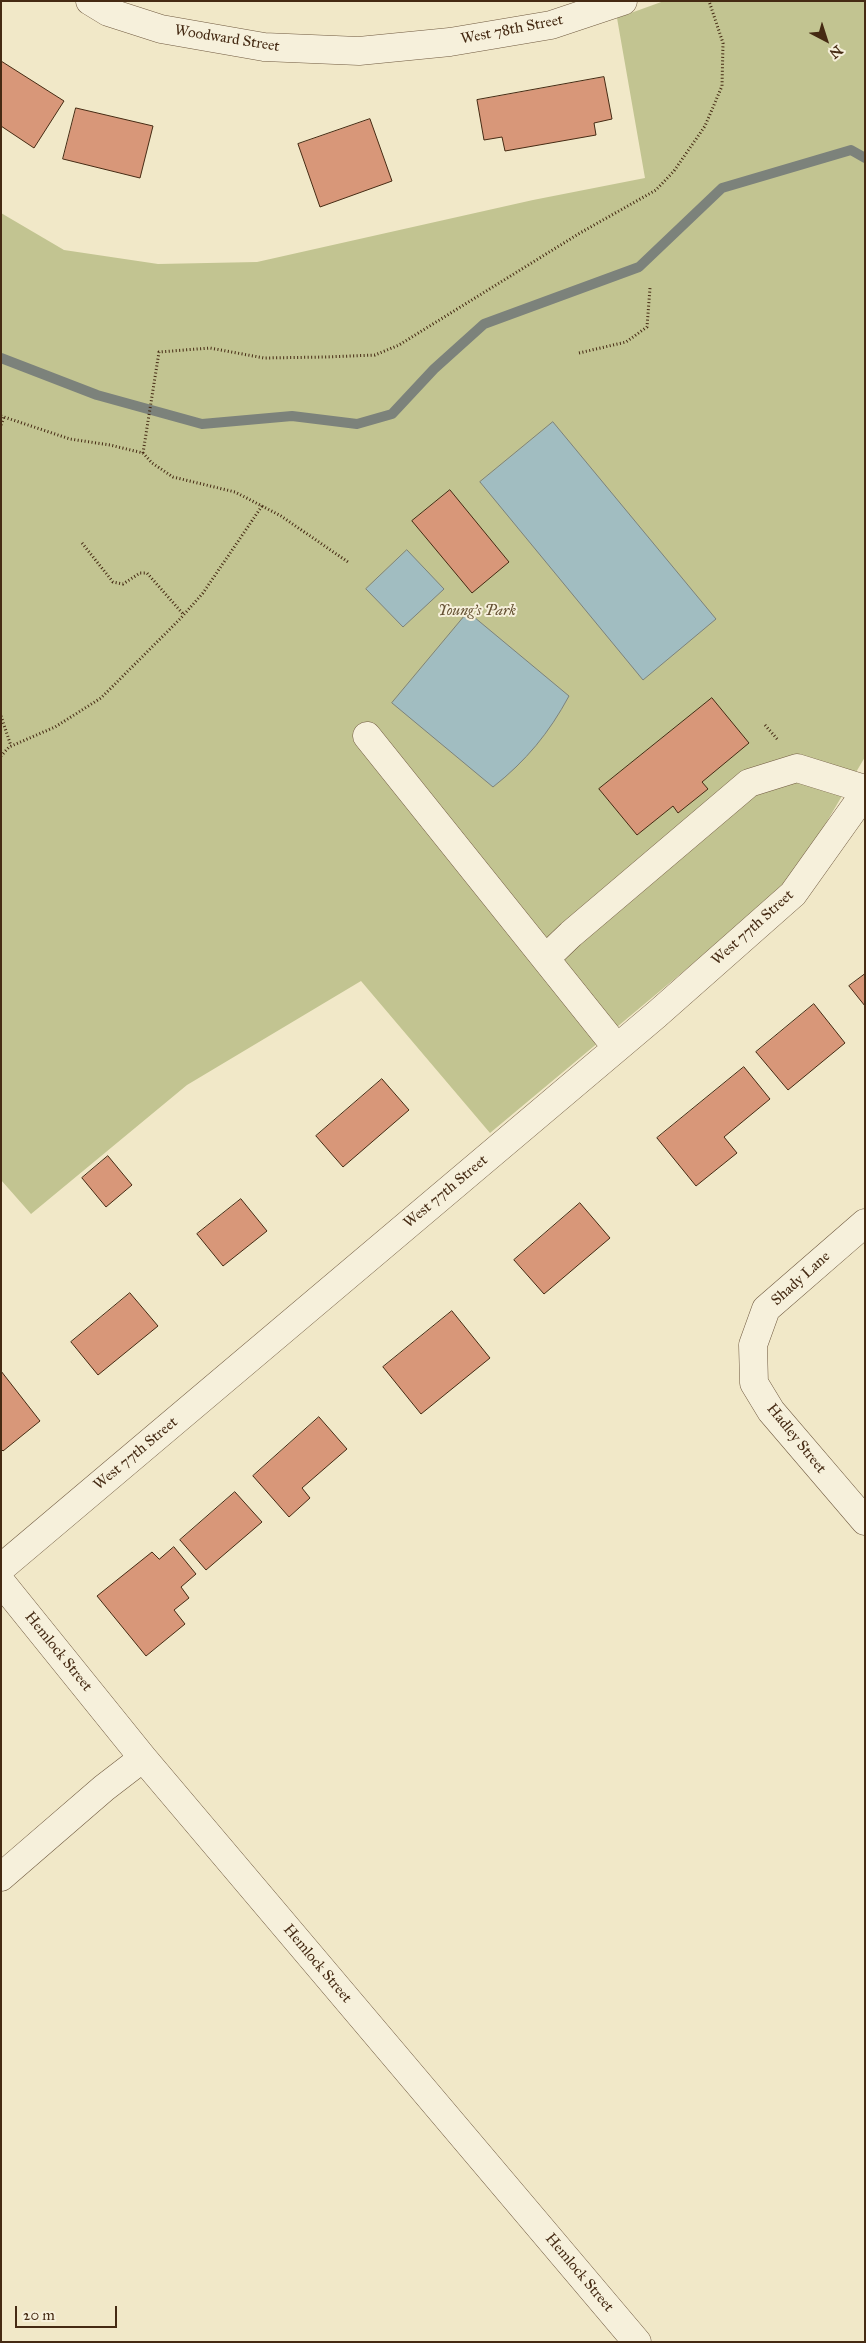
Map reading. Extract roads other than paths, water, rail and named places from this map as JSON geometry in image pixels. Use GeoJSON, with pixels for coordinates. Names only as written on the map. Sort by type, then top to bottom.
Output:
{"type":"FeatureCollection","features":[{"type":"Feature","properties":{"kind":"street","name":"Woodward Street"},"geometry":{"type":"LineString","coordinates":[[90,1],[108,12],[161,29],[264,47],[359,51],[399,47]]}},
{"type":"Feature","properties":{"kind":"street","name":"West 78th Street"},"geometry":{"type":"LineString","coordinates":[[399,47],[450,42],[551,25],[623,1]]}},
{"type":"Feature","properties":{"kind":"street"},"geometry":{"type":"LineString","coordinates":[[367,736],[617,1048]]}},
{"type":"Feature","properties":{"kind":"street"},"geometry":{"type":"LineString","coordinates":[[546,958],[571,934],[749,783],[797,768],[836,778],[865,791]]}},
{"type":"Feature","properties":{"kind":"street","name":"West 77th Street"},"geometry":{"type":"LineString","coordinates":[[1,1568],[617,1048],[793,894],[865,791]]}},
{"type":"Feature","properties":{"kind":"street","name":"Shady Lane"},"geometry":{"type":"LineString","coordinates":[[753,1345],[766,1309],[865,1223]]}},
{"type":"Feature","properties":{"kind":"street","name":"Hadley Street"},"geometry":{"type":"LineString","coordinates":[[753,1345],[754,1383],[771,1411],[865,1521]]}},
{"type":"Feature","properties":{"kind":"street","name":"Hemlock Street"},"geometry":{"type":"LineString","coordinates":[[1,1582],[143,1758],[637,2342]]}},
{"type":"Feature","properties":{"kind":"street"},"geometry":{"type":"LineString","coordinates":[[1,1877],[104,1788],[143,1758]]}},
{"type":"Feature","properties":{"kind":"water"},"geometry":{"type":"Polygon","coordinates":[[[553,422],[716,619],[643,680],[480,482],[553,422]]]}},
{"type":"Feature","properties":{"kind":"water"},"geometry":{"type":"Polygon","coordinates":[[[407,550],[444,589],[403,627],[366,589],[407,550]]]}},
{"type":"Feature","properties":{"kind":"water"},"geometry":{"type":"Polygon","coordinates":[[[468,612],[569,696],[536,746],[493,787],[392,703],[468,612]]]}},
{"type":"Feature","properties":{"kind":"waterway"},"geometry":{"type":"LineString","coordinates":[[1,358],[97,395],[202,424],[292,416],[357,424],[392,414],[434,369],[484,324],[639,267],[722,188],[851,150],[865,158]]}},
{"type":"Feature","properties":{"kind":"park label","name":"Young's Park"},"geometry":{"type":"Point","coordinates":[477,611]}}]}
